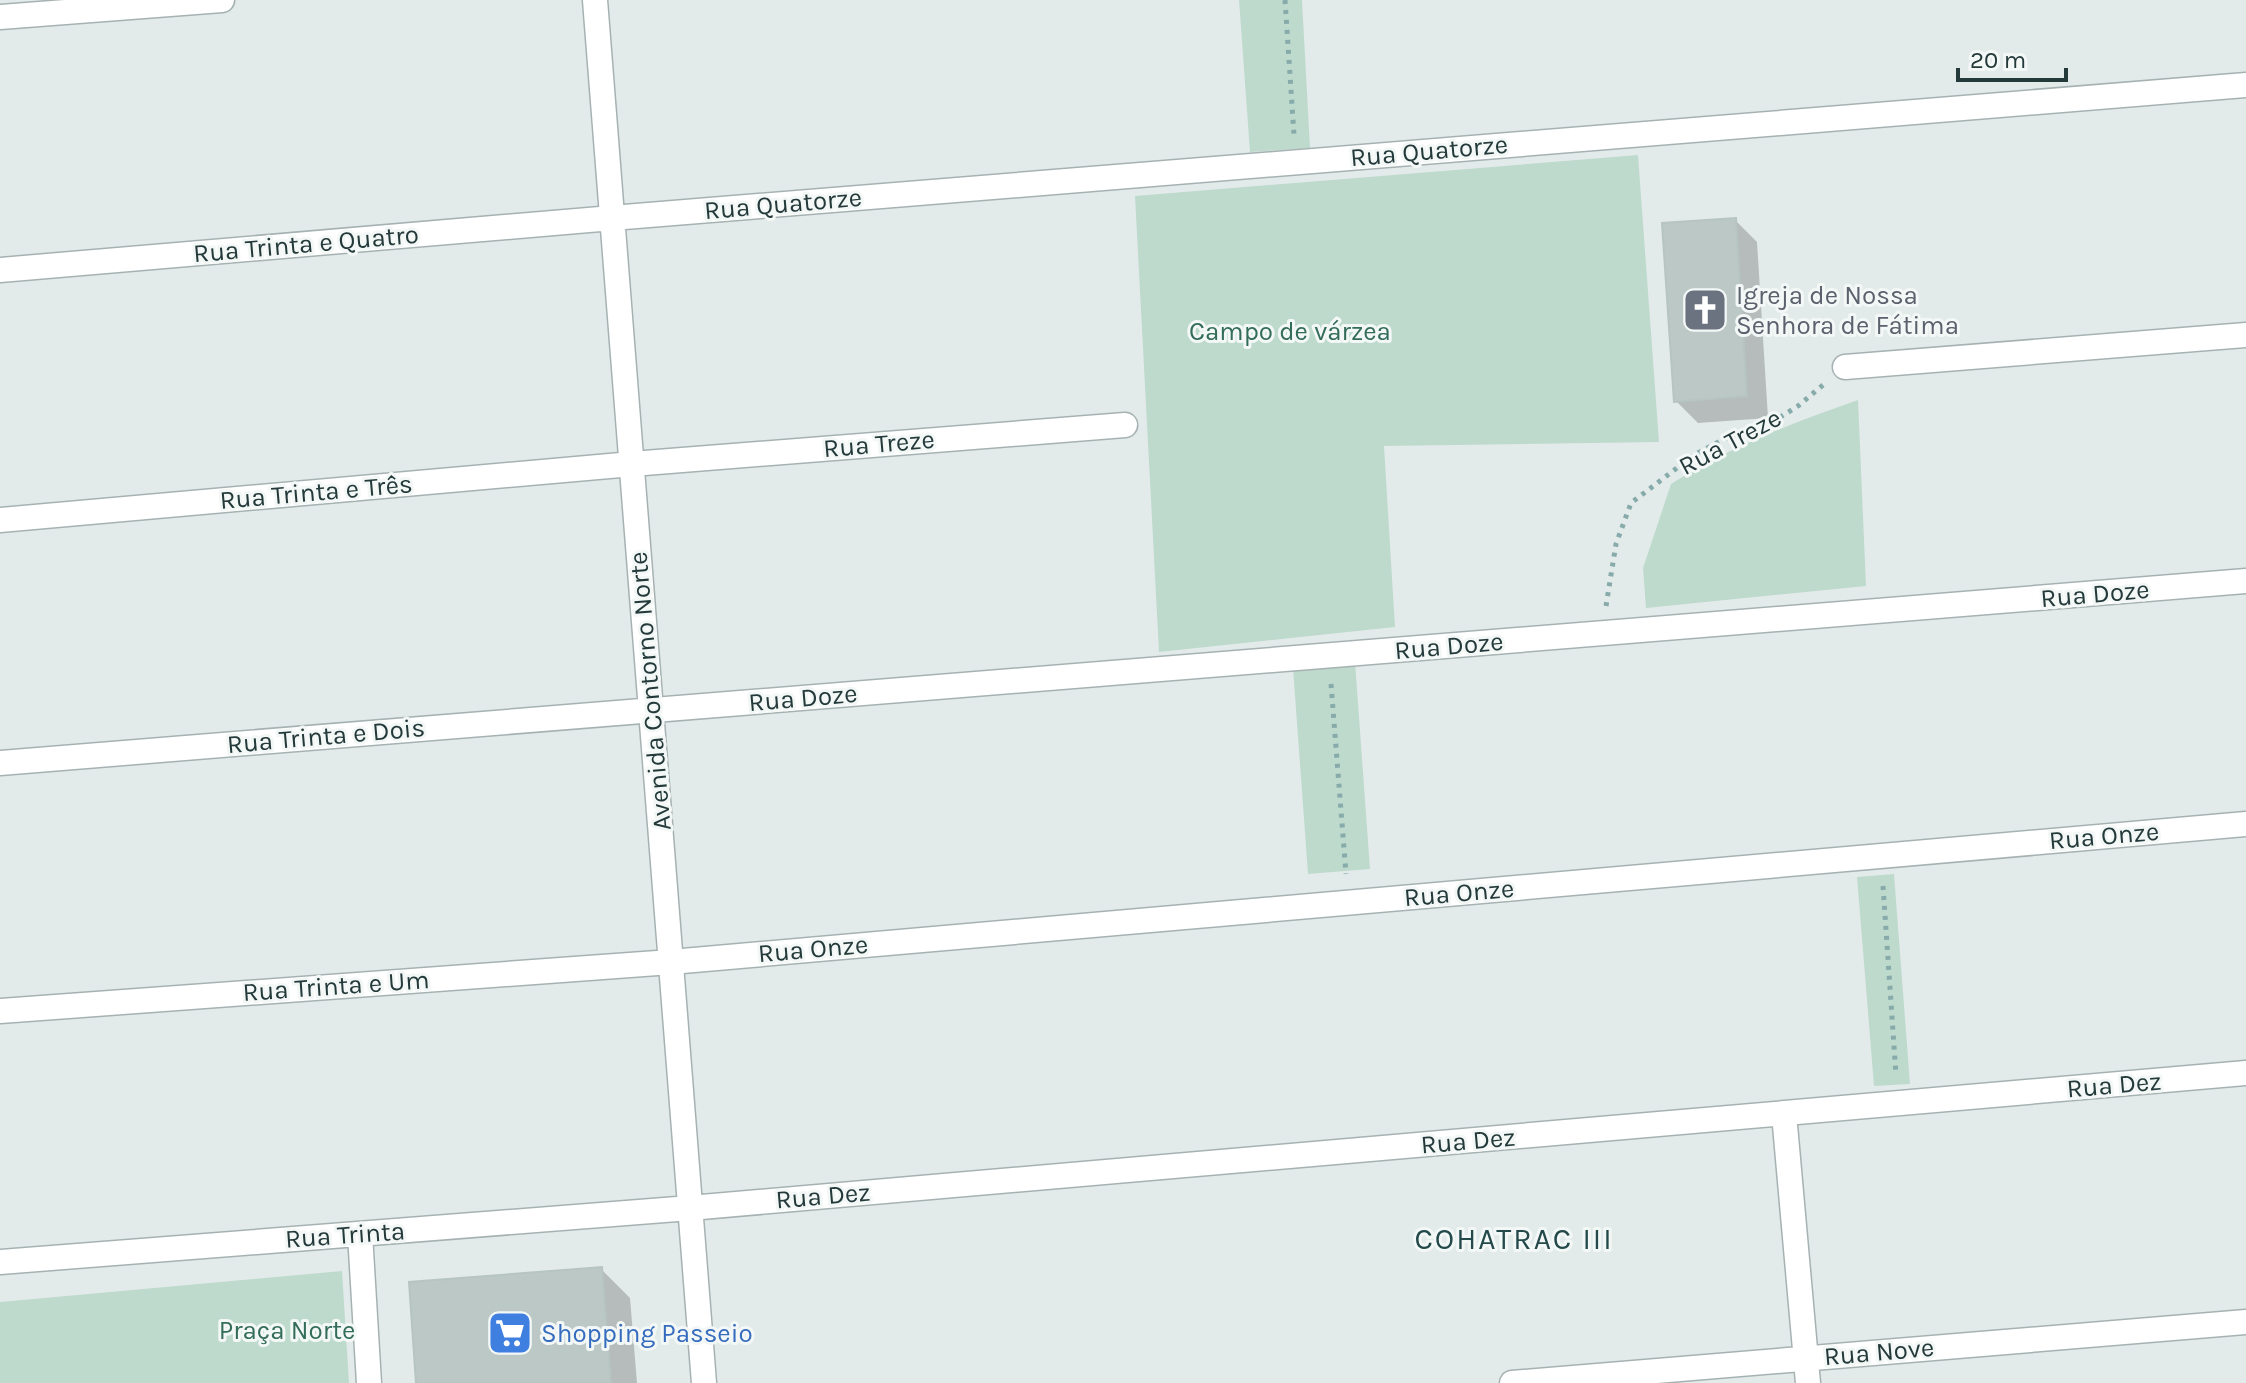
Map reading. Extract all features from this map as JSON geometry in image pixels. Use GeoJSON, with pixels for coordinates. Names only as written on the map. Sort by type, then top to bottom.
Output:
{"type":"FeatureCollection","features":[{"type":"Feature","properties":{"kind":"street"},"geometry":{"type":"LineString","coordinates":[[0,17],[222,0]]}},
{"type":"Feature","properties":{"kind":"street","name":"Avenida Contorno Norte"},"geometry":{"type":"LineString","coordinates":[[595,0],[704,1383]]}},
{"type":"Feature","properties":{"kind":"street","name":"Rua Quatorze"},"geometry":{"type":"LineString","coordinates":[[612,218],[2246,85]]}},
{"type":"Feature","properties":{"kind":"street","name":"Rua Trinta e Quatro"},"geometry":{"type":"LineString","coordinates":[[0,270],[612,218]]}},
{"type":"Feature","properties":{"kind":"street"},"geometry":{"type":"LineString","coordinates":[[1845,367],[2246,335]]}},
{"type":"Feature","properties":{"kind":"street","name":"Rua Treze"},"geometry":{"type":"LineString","coordinates":[[632,464],[1125,425]]}},
{"type":"Feature","properties":{"kind":"street","name":"Rua Trinta e Três"},"geometry":{"type":"LineString","coordinates":[[0,520],[632,464]]}},
{"type":"Feature","properties":{"kind":"street","name":"Rua Doze"},"geometry":{"type":"LineString","coordinates":[[651,710],[2246,581]]}},
{"type":"Feature","properties":{"kind":"street","name":"Rua Trinta e Dois"},"geometry":{"type":"LineString","coordinates":[[0,763],[651,710]]}},
{"type":"Feature","properties":{"kind":"street","name":"Rua Onze"},"geometry":{"type":"LineString","coordinates":[[671,962],[2246,824]]}},
{"type":"Feature","properties":{"kind":"street","name":"Rua Trinta e Um"},"geometry":{"type":"LineString","coordinates":[[0,1011],[671,962]]}},
{"type":"Feature","properties":{"kind":"street","name":"Rua Dez"},"geometry":{"type":"LineString","coordinates":[[690,1208],[2246,1073]]}},
{"type":"Feature","properties":{"kind":"street"},"geometry":{"type":"LineString","coordinates":[[1784,1114],[1807,1371]]}},
{"type":"Feature","properties":{"kind":"street","name":"Rua Trinta"},"geometry":{"type":"LineString","coordinates":[[0,1262],[690,1208]]}},
{"type":"Feature","properties":{"kind":"street"},"geometry":{"type":"LineString","coordinates":[[360,1234],[369,1383]]}},
{"type":"Feature","properties":{"kind":"street","name":"Rua Nove"},"geometry":{"type":"LineString","coordinates":[[1512,1383],[1807,1371],[2246,1322]]}},
{"type":"Feature","properties":{"kind":"path"},"geometry":{"type":"LineString","coordinates":[[1285,0],[1296,162]]}},
{"type":"Feature","properties":{"kind":"path","name":"Rua Treze"},"geometry":{"type":"LineString","coordinates":[[1598,634],[1610,589],[1616,544],[1631,503],[1694,455],[1726,438],[1766,426],[1798,406],[1845,367]]}},
{"type":"Feature","properties":{"kind":"path"},"geometry":{"type":"LineString","coordinates":[[1329,656],[1349,903]]}},
{"type":"Feature","properties":{"kind":"path"},"geometry":{"type":"LineString","coordinates":[[1881,856],[1898,1104]]}},
{"type":"Feature","properties":{"kind":"green space"},"geometry":{"type":"Polygon","coordinates":[[[1239,0],[1302,0],[1310,148],[1250,152],[1239,0]]]}},
{"type":"Feature","properties":{"kind":"green space","name":"Campo de várzea"},"geometry":{"type":"Polygon","coordinates":[[[1638,155],[1659,442],[1384,446],[1395,627],[1159,652],[1135,196],[1638,155]]]}},
{"type":"Feature","properties":{"kind":"green space"},"geometry":{"type":"Polygon","coordinates":[[[1858,400],[1866,586],[1646,608],[1643,568],[1671,484],[1716,458],[1762,437],[1858,400]]]}},
{"type":"Feature","properties":{"kind":"green space"},"geometry":{"type":"Polygon","coordinates":[[[1355,662],[1370,869],[1308,874],[1293,668],[1355,662]]]}},
{"type":"Feature","properties":{"kind":"green space"},"geometry":{"type":"Polygon","coordinates":[[[1894,874],[1910,1084],[1874,1086],[1857,877],[1894,874]]]}},
{"type":"Feature","properties":{"kind":"green space","name":"Praça Norte"},"geometry":{"type":"Polygon","coordinates":[[[342,1271],[349,1383],[0,1383],[0,1302],[342,1271]]]}},
{"type":"Feature","properties":{"kind":"building","name":"Igreja de Nossa Senhora de Fátima"},"geometry":{"type":"Polygon","coordinates":[[[1736,218],[1747,396],[1674,402],[1662,223],[1736,218]]]}},
{"type":"Feature","properties":{"kind":"building","name":"Shopping Passeio"},"geometry":{"type":"Polygon","coordinates":[[[602,1267],[611,1383],[416,1383],[409,1282],[602,1267]]]}},
{"type":"Feature","properties":{"kind":"place","name":"Igreja de Nossa Senhora de Fátima"},"geometry":{"type":"Point","coordinates":[1705,310]}},
{"type":"Feature","properties":{"kind":"place","name":"Shopping Passeio"},"geometry":{"type":"Point","coordinates":[510,1333]}},
{"type":"Feature","properties":{"kind":"district","name":"COHATRAC III"},"geometry":{"type":"Point","coordinates":[1514,1239]}}]}
